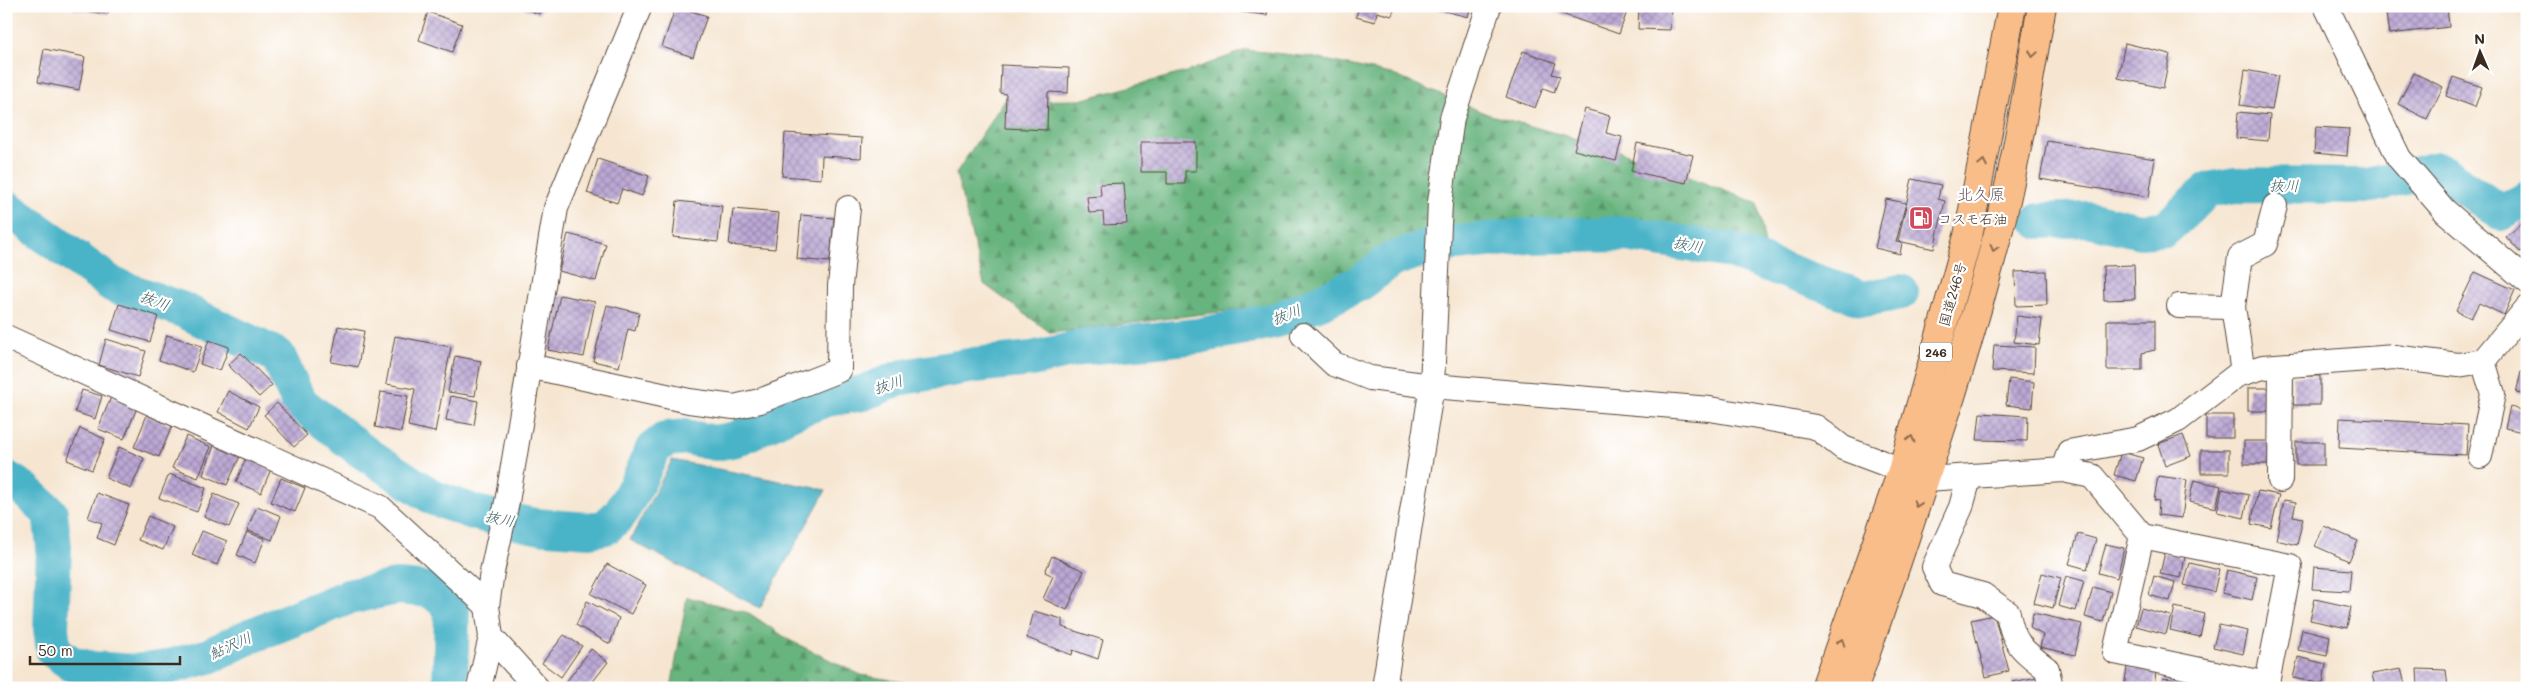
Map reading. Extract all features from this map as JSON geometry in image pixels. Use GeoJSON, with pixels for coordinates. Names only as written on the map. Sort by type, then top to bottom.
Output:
{"type":"FeatureCollection","features":[{"type":"Feature","properties":{"kind":"highway","name":"国道246号"},"geometry":{"type":"LineString","coordinates":[[1854,688],[1914,475],[1968,236],[2012,6]]}},
{"type":"Feature","properties":{"kind":"highway","name":"国道246号"},"geometry":{"type":"LineString","coordinates":[[1825,688],[1914,475],[1997,236],[2021,126],[2042,6]]}},
{"type":"Feature","properties":{"kind":"street"},"geometry":{"type":"LineString","coordinates":[[479,688],[491,637],[487,606],[556,208],[640,6]]}},
{"type":"Feature","properties":{"kind":"street"},"geometry":{"type":"LineString","coordinates":[[1384,688],[1432,386],[1439,230],[1452,118],[1489,6]]}},
{"type":"Feature","properties":{"kind":"street"},"geometry":{"type":"LineString","coordinates":[[2326,6],[2399,158],[2445,211],[2527,281]]}},
{"type":"Feature","properties":{"kind":"street"},"geometry":{"type":"LineString","coordinates":[[2242,373],[2233,307],[2240,257],[2265,244],[2275,206]]}},
{"type":"Feature","properties":{"kind":"street"},"geometry":{"type":"LineString","coordinates":[[529,366],[689,401],[734,407],[760,401],[838,370],[840,286],[848,208]]}},
{"type":"Feature","properties":{"kind":"street"},"geometry":{"type":"LineString","coordinates":[[2179,306],[2233,307]]}},
{"type":"Feature","properties":{"kind":"street"},"geometry":{"type":"LineString","coordinates":[[2063,470],[2069,452],[2138,440],[2178,420],[2237,375],[2263,367],[2394,358],[2458,365],[2483,361],[2527,308]]}},
{"type":"Feature","properties":{"kind":"street"},"geometry":{"type":"LineString","coordinates":[[1302,334],[1334,364],[1370,378],[1432,386],[1710,409],[1816,427],[1843,448],[1914,475],[1969,478],[1988,474],[2063,470],[2092,476],[2142,536],[2290,566],[2266,686],[2115,652],[2142,536]]}},
{"type":"Feature","properties":{"kind":"street"},"geometry":{"type":"LineString","coordinates":[[6,337],[380,506],[487,606]]}},
{"type":"Feature","properties":{"kind":"street"},"geometry":{"type":"LineString","coordinates":[[2480,456],[2493,394],[2483,361]]}},
{"type":"Feature","properties":{"kind":"street"},"geometry":{"type":"LineString","coordinates":[[2280,480],[2281,366]]}},
{"type":"Feature","properties":{"kind":"street"},"geometry":{"type":"LineString","coordinates":[[1969,478],[1961,507],[1934,567],[1942,584],[1982,595],[2008,613],[2011,632],[2024,652],[2047,668],[2051,688]]}},
{"type":"Feature","properties":{"kind":"street"},"geometry":{"type":"LineString","coordinates":[[491,637],[537,688]]}},
{"type":"Feature","properties":{"kind":"green space"},"geometry":{"type":"Polygon","coordinates":[[[1246,50],[1311,57],[1391,74],[1487,114],[1617,150],[1757,203],[1767,255],[1593,221],[1404,269],[1298,302],[1051,333],[984,284],[956,173],[1004,101],[1080,100],[1186,72],[1246,50]]]}},
{"type":"Feature","properties":{"kind":"green space"},"geometry":{"type":"Polygon","coordinates":[[[687,597],[749,613],[789,640],[861,675],[940,688],[671,688],[687,597]]]}},
{"type":"Feature","properties":{"kind":"water"},"geometry":{"type":"Polygon","coordinates":[[[672,460],[826,490],[760,608],[630,540],[672,460]]]}},
{"type":"Feature","properties":{"kind":"building"},"geometry":{"type":"Polygon","coordinates":[[[72,6],[109,6],[108,14],[72,9],[72,6]]]}},
{"type":"Feature","properties":{"kind":"building"},"geometry":{"type":"Polygon","coordinates":[[[517,6],[542,6],[539,14],[517,6]]]}},
{"type":"Feature","properties":{"kind":"building"},"geometry":{"type":"Polygon","coordinates":[[[676,6],[707,16],[693,57],[662,47],[676,6]]]}},
{"type":"Feature","properties":{"kind":"building"},"geometry":{"type":"Polygon","coordinates":[[[1242,6],[1268,6],[1267,15],[1241,12],[1242,6]]]}},
{"type":"Feature","properties":{"kind":"building"},"geometry":{"type":"Polygon","coordinates":[[[1359,6],[1395,6],[1392,16],[1377,12],[1375,22],[1356,17],[1359,6]]]}},
{"type":"Feature","properties":{"kind":"building"},"geometry":{"type":"Polygon","coordinates":[[[1437,6],[1471,6],[1468,17],[1437,9],[1437,6]]]}},
{"type":"Feature","properties":{"kind":"building"},"geometry":{"type":"Polygon","coordinates":[[[1539,6],[1629,6],[1619,34],[1539,6]]]}},
{"type":"Feature","properties":{"kind":"building"},"geometry":{"type":"Polygon","coordinates":[[[1639,6],[1671,6],[1670,30],[1638,29],[1639,6]]]}},
{"type":"Feature","properties":{"kind":"building"},"geometry":{"type":"Polygon","coordinates":[[[2447,6],[2449,27],[2389,34],[2385,7],[2447,6]]]}},
{"type":"Feature","properties":{"kind":"building"},"geometry":{"type":"Polygon","coordinates":[[[428,12],[462,24],[452,52],[419,40],[428,12]]]}},
{"type":"Feature","properties":{"kind":"building"},"geometry":{"type":"Polygon","coordinates":[[[2125,43],[2170,54],[2163,88],[2118,78],[2125,43]]]}},
{"type":"Feature","properties":{"kind":"building"},"geometry":{"type":"Polygon","coordinates":[[[44,49],[85,57],[79,90],[38,82],[44,49]]]}},
{"type":"Feature","properties":{"kind":"building"},"geometry":{"type":"Polygon","coordinates":[[[1523,51],[1556,63],[1552,74],[1560,76],[1554,92],[1543,88],[1535,108],[1506,97],[1523,51]]]}},
{"type":"Feature","properties":{"kind":"building"},"geometry":{"type":"Polygon","coordinates":[[[1001,65],[1069,68],[1068,93],[1048,92],[1047,130],[1005,128],[1006,94],[1000,93],[1001,65]]]}},
{"type":"Feature","properties":{"kind":"building"},"geometry":{"type":"Polygon","coordinates":[[[2245,70],[2278,76],[2272,110],[2240,105],[2245,70]]]}},
{"type":"Feature","properties":{"kind":"building"},"geometry":{"type":"Polygon","coordinates":[[[2414,73],[2443,87],[2427,119],[2398,104],[2414,73]]]}},
{"type":"Feature","properties":{"kind":"building"},"geometry":{"type":"Polygon","coordinates":[[[2453,77],[2482,87],[2475,107],[2446,96],[2453,77]]]}},
{"type":"Feature","properties":{"kind":"building"},"geometry":{"type":"Polygon","coordinates":[[[1585,109],[1610,116],[1606,133],[1622,137],[1616,161],[1574,150],[1585,109]]]}},
{"type":"Feature","properties":{"kind":"building"},"geometry":{"type":"Polygon","coordinates":[[[2238,112],[2270,115],[2268,141],[2236,138],[2238,112]]]}},
{"type":"Feature","properties":{"kind":"building"},"geometry":{"type":"Polygon","coordinates":[[[2316,127],[2349,129],[2347,156],[2314,153],[2316,127]]]}},
{"type":"Feature","properties":{"kind":"building"},"geometry":{"type":"Polygon","coordinates":[[[785,133],[862,138],[861,158],[822,156],[821,179],[782,176],[785,133]]]}},
{"type":"Feature","properties":{"kind":"building"},"geometry":{"type":"Polygon","coordinates":[[[2047,141],[2155,159],[2149,197],[2040,179],[2047,141]]]}},
{"type":"Feature","properties":{"kind":"building"},"geometry":{"type":"Polygon","coordinates":[[[1141,142],[1196,142],[1196,171],[1185,171],[1185,184],[1167,184],[1167,172],[1141,172],[1141,142]]]}},
{"type":"Feature","properties":{"kind":"building"},"geometry":{"type":"Polygon","coordinates":[[[1637,143],[1693,155],[1686,183],[1631,171],[1637,143]]]}},
{"type":"Feature","properties":{"kind":"building"},"geometry":{"type":"Polygon","coordinates":[[[598,159],[649,176],[642,196],[622,189],[617,203],[587,193],[598,159]]]}},
{"type":"Feature","properties":{"kind":"building"},"geometry":{"type":"Polygon","coordinates":[[[1912,179],[1941,185],[1938,199],[1945,201],[1934,249],[1898,241],[1912,179]]]}},
{"type":"Feature","properties":{"kind":"building"},"geometry":{"type":"Polygon","coordinates":[[[1124,183],[1127,224],[1104,225],[1103,212],[1089,213],[1087,197],[1101,196],[1100,184],[1124,183]]]}},
{"type":"Feature","properties":{"kind":"building"},"geometry":{"type":"Polygon","coordinates":[[[1886,199],[1906,203],[1896,242],[1902,243],[1900,254],[1875,248],[1886,199]]]}},
{"type":"Feature","properties":{"kind":"building"},"geometry":{"type":"Polygon","coordinates":[[[677,201],[722,206],[718,242],[673,237],[677,201]]]}},
{"type":"Feature","properties":{"kind":"building"},"geometry":{"type":"Polygon","coordinates":[[[733,209],[779,213],[775,249],[729,245],[733,209]]]}},
{"type":"Feature","properties":{"kind":"building"},"geometry":{"type":"Polygon","coordinates":[[[801,215],[834,218],[830,262],[797,259],[801,215]]]}},
{"type":"Feature","properties":{"kind":"building"},"geometry":{"type":"Polygon","coordinates":[[[2527,219],[2527,246],[2520,252],[2506,237],[2527,219]]]}},
{"type":"Feature","properties":{"kind":"building"},"geometry":{"type":"Polygon","coordinates":[[[568,234],[606,244],[596,281],[559,271],[568,234]]]}},
{"type":"Feature","properties":{"kind":"building"},"geometry":{"type":"Polygon","coordinates":[[[2134,265],[2135,299],[2104,300],[2103,266],[2134,265]]]}},
{"type":"Feature","properties":{"kind":"building"},"geometry":{"type":"Polygon","coordinates":[[[2046,271],[2047,305],[2016,306],[2015,272],[2046,271]]]}},
{"type":"Feature","properties":{"kind":"building"},"geometry":{"type":"Polygon","coordinates":[[[2475,272],[2515,290],[2504,315],[2479,303],[2471,318],[2456,311],[2475,272]]]}},
{"type":"Feature","properties":{"kind":"building"},"geometry":{"type":"Polygon","coordinates":[[[560,295],[595,302],[584,357],[548,350],[560,295]]]}},
{"type":"Feature","properties":{"kind":"building"},"geometry":{"type":"Polygon","coordinates":[[[119,304],[158,316],[150,342],[111,330],[119,304]]]}},
{"type":"Feature","properties":{"kind":"building"},"geometry":{"type":"Polygon","coordinates":[[[607,305],[639,313],[635,331],[628,329],[619,367],[593,361],[607,305]]]}},
{"type":"Feature","properties":{"kind":"building"},"geometry":{"type":"Polygon","coordinates":[[[2017,316],[2042,319],[2039,345],[2014,342],[2017,316]]]}},
{"type":"Feature","properties":{"kind":"building"},"geometry":{"type":"Polygon","coordinates":[[[2107,320],[2155,320],[2155,350],[2142,353],[2142,370],[2107,370],[2107,320]]]}},
{"type":"Feature","properties":{"kind":"building"},"geometry":{"type":"Polygon","coordinates":[[[338,326],[364,331],[358,367],[331,362],[338,326]]]}},
{"type":"Feature","properties":{"kind":"building"},"geometry":{"type":"Polygon","coordinates":[[[167,335],[202,346],[193,372],[159,360],[167,335]]]}},
{"type":"Feature","properties":{"kind":"building"},"geometry":{"type":"Polygon","coordinates":[[[395,336],[451,347],[435,432],[408,426],[415,389],[386,384],[395,336]]]}},
{"type":"Feature","properties":{"kind":"building"},"geometry":{"type":"Polygon","coordinates":[[[106,339],[146,351],[138,377],[99,365],[106,339]]]}},
{"type":"Feature","properties":{"kind":"building"},"geometry":{"type":"Polygon","coordinates":[[[209,340],[229,347],[220,371],[200,364],[209,340]]]}},
{"type":"Feature","properties":{"kind":"building"},"geometry":{"type":"Polygon","coordinates":[[[1994,345],[2035,347],[2034,373],[1992,371],[1994,345]]]}},
{"type":"Feature","properties":{"kind":"building"},"geometry":{"type":"Polygon","coordinates":[[[241,353],[272,385],[259,397],[228,365],[241,353]]]}},
{"type":"Feature","properties":{"kind":"building"},"geometry":{"type":"Polygon","coordinates":[[[455,356],[481,361],[475,396],[448,392],[455,356]]]}},
{"type":"Feature","properties":{"kind":"building"},"geometry":{"type":"Polygon","coordinates":[[[2521,372],[2527,373],[2527,395],[2516,393],[2521,372]]]}},
{"type":"Feature","properties":{"kind":"building"},"geometry":{"type":"Polygon","coordinates":[[[2293,376],[2320,376],[2320,405],[2293,405],[2293,376]]]}},
{"type":"Feature","properties":{"kind":"building"},"geometry":{"type":"Polygon","coordinates":[[[2009,379],[2034,382],[2032,408],[2006,405],[2009,379]]]}},
{"type":"Feature","properties":{"kind":"building"},"geometry":{"type":"Polygon","coordinates":[[[2248,388],[2275,388],[2275,411],[2248,411],[2248,388]]]}},
{"type":"Feature","properties":{"kind":"building"},"geometry":{"type":"Polygon","coordinates":[[[82,390],[102,396],[95,419],[75,412],[82,390]]]}},
{"type":"Feature","properties":{"kind":"building"},"geometry":{"type":"Polygon","coordinates":[[[228,391],[259,407],[249,428],[218,412],[228,391]]]}},
{"type":"Feature","properties":{"kind":"building"},"geometry":{"type":"Polygon","coordinates":[[[381,392],[408,396],[401,432],[375,427],[381,392]]]}},
{"type":"Feature","properties":{"kind":"building"},"geometry":{"type":"Polygon","coordinates":[[[451,396],[478,401],[474,425],[446,420],[451,396]]]}},
{"type":"Feature","properties":{"kind":"building"},"geometry":{"type":"Polygon","coordinates":[[[111,397],[137,408],[124,439],[98,429],[111,397]]]}},
{"type":"Feature","properties":{"kind":"building"},"geometry":{"type":"Polygon","coordinates":[[[277,403],[307,435],[294,447],[264,415],[277,403]]]}},
{"type":"Feature","properties":{"kind":"building"},"geometry":{"type":"Polygon","coordinates":[[[2510,407],[2527,411],[2527,433],[2505,428],[2510,407]]]}},
{"type":"Feature","properties":{"kind":"building"},"geometry":{"type":"Polygon","coordinates":[[[1980,413],[2028,416],[2027,441],[1977,440],[1980,413]]]}},
{"type":"Feature","properties":{"kind":"building"},"geometry":{"type":"Polygon","coordinates":[[[147,415],[172,426],[159,457],[134,447],[147,415]]]}},
{"type":"Feature","properties":{"kind":"building"},"geometry":{"type":"Polygon","coordinates":[[[2206,415],[2233,415],[2233,438],[2206,438],[2206,415]]]}},
{"type":"Feature","properties":{"kind":"building"},"geometry":{"type":"Polygon","coordinates":[[[2340,418],[2468,425],[2466,455],[2339,448],[2340,418]]]}},
{"type":"Feature","properties":{"kind":"building"},"geometry":{"type":"Polygon","coordinates":[[[80,428],[105,439],[92,470],[67,460],[80,428]]]}},
{"type":"Feature","properties":{"kind":"building"},"geometry":{"type":"Polygon","coordinates":[[[2183,435],[2191,456],[2165,466],[2158,444],[2183,435]]]}},
{"type":"Feature","properties":{"kind":"building"},"geometry":{"type":"Polygon","coordinates":[[[186,436],[211,447],[198,478],[172,468],[186,436]]]}},
{"type":"Feature","properties":{"kind":"building"},"geometry":{"type":"Polygon","coordinates":[[[2244,441],[2272,441],[2272,464],[2244,464],[2244,441]]]}},
{"type":"Feature","properties":{"kind":"building"},"geometry":{"type":"Polygon","coordinates":[[[2296,442],[2324,442],[2324,465],[2296,465],[2296,442]]]}},
{"type":"Feature","properties":{"kind":"building"},"geometry":{"type":"Polygon","coordinates":[[[215,443],[241,454],[227,485],[203,475],[215,443]]]}},
{"type":"Feature","properties":{"kind":"building"},"geometry":{"type":"Polygon","coordinates":[[[119,447],[144,458],[131,489],[106,478],[119,447]]]}},
{"type":"Feature","properties":{"kind":"building"},"geometry":{"type":"Polygon","coordinates":[[[2201,450],[2229,450],[2229,473],[2201,473],[2201,450]]]}},
{"type":"Feature","properties":{"kind":"building"},"geometry":{"type":"Polygon","coordinates":[[[2121,452],[2143,458],[2136,481],[2114,475],[2121,452]]]}},
{"type":"Feature","properties":{"kind":"building"},"geometry":{"type":"Polygon","coordinates":[[[246,458],[271,469],[261,493],[236,482],[246,458]]]}},
{"type":"Feature","properties":{"kind":"building"},"geometry":{"type":"Polygon","coordinates":[[[169,474],[206,488],[197,512],[159,498],[169,474]]]}},
{"type":"Feature","properties":{"kind":"building"},"geometry":{"type":"Polygon","coordinates":[[[2158,476],[2187,480],[2182,518],[2158,515],[2159,501],[2154,500],[2158,476]]]}},
{"type":"Feature","properties":{"kind":"building"},"geometry":{"type":"Polygon","coordinates":[[[281,478],[305,488],[295,512],[271,502],[281,478]]]}},
{"type":"Feature","properties":{"kind":"building"},"geometry":{"type":"Polygon","coordinates":[[[2194,480],[2221,486],[2216,508],[2189,502],[2194,480]]]}},
{"type":"Feature","properties":{"kind":"building"},"geometry":{"type":"Polygon","coordinates":[[[2222,489],[2249,495],[2244,518],[2217,512],[2222,489]]]}},
{"type":"Feature","properties":{"kind":"building"},"geometry":{"type":"Polygon","coordinates":[[[2258,491],[2279,495],[2271,528],[2251,524],[2258,491]]]}},
{"type":"Feature","properties":{"kind":"building"},"geometry":{"type":"Polygon","coordinates":[[[97,493],[129,505],[114,545],[97,538],[102,523],[88,518],[97,493]]]}},
{"type":"Feature","properties":{"kind":"building"},"geometry":{"type":"Polygon","coordinates":[[[214,494],[239,504],[229,527],[204,517],[214,494]]]}},
{"type":"Feature","properties":{"kind":"building"},"geometry":{"type":"Polygon","coordinates":[[[2284,500],[2296,502],[2293,516],[2303,518],[2297,545],[2276,540],[2284,500]]]}},
{"type":"Feature","properties":{"kind":"building"},"geometry":{"type":"Polygon","coordinates":[[[257,506],[281,516],[272,540],[247,530],[257,506]]]}},
{"type":"Feature","properties":{"kind":"building"},"geometry":{"type":"Polygon","coordinates":[[[148,516],[173,527],[163,550],[138,540],[148,516]]]}},
{"type":"Feature","properties":{"kind":"building"},"geometry":{"type":"Polygon","coordinates":[[[2324,526],[2358,541],[2349,561],[2315,546],[2324,526]]]}},
{"type":"Feature","properties":{"kind":"building"},"geometry":{"type":"Polygon","coordinates":[[[202,531],[227,541],[217,565],[192,555],[202,531]]]}},
{"type":"Feature","properties":{"kind":"building"},"geometry":{"type":"Polygon","coordinates":[[[247,532],[265,539],[255,563],[237,555],[247,532]]]}},
{"type":"Feature","properties":{"kind":"building"},"geometry":{"type":"Polygon","coordinates":[[[2078,534],[2096,539],[2087,569],[2069,564],[2078,534]]]}},
{"type":"Feature","properties":{"kind":"building"},"geometry":{"type":"Polygon","coordinates":[[[2106,544],[2124,548],[2117,578],[2098,573],[2106,544]]]}},
{"type":"Feature","properties":{"kind":"building"},"geometry":{"type":"Polygon","coordinates":[[[2165,552],[2185,557],[2181,578],[2160,574],[2165,552]]]}},
{"type":"Feature","properties":{"kind":"building"},"geometry":{"type":"Polygon","coordinates":[[[1052,556],[1084,571],[1067,610],[1043,599],[1053,576],[1045,572],[1052,556]]]}},
{"type":"Feature","properties":{"kind":"building"},"geometry":{"type":"Polygon","coordinates":[[[2190,563],[2219,570],[2214,592],[2184,585],[2190,563]]]}},
{"type":"Feature","properties":{"kind":"building"},"geometry":{"type":"Polygon","coordinates":[[[607,564],[646,585],[631,614],[591,594],[607,564]]]}},
{"type":"Feature","properties":{"kind":"building"},"geometry":{"type":"Polygon","coordinates":[[[2314,567],[2351,570],[2349,591],[2312,589],[2314,567]]]}},
{"type":"Feature","properties":{"kind":"building"},"geometry":{"type":"Polygon","coordinates":[[[2227,570],[2257,577],[2252,600],[2222,593],[2227,570]]]}},
{"type":"Feature","properties":{"kind":"building"},"geometry":{"type":"Polygon","coordinates":[[[2042,573],[2061,578],[2053,608],[2034,603],[2042,573]]]}},
{"type":"Feature","properties":{"kind":"building"},"geometry":{"type":"Polygon","coordinates":[[[2066,576],[2084,581],[2076,611],[2058,606],[2066,576]]]}},
{"type":"Feature","properties":{"kind":"building"},"geometry":{"type":"Polygon","coordinates":[[[2154,576],[2175,582],[2170,601],[2149,595],[2154,576]]]}},
{"type":"Feature","properties":{"kind":"building"},"geometry":{"type":"Polygon","coordinates":[[[2093,587],[2111,592],[2103,622],[2085,617],[2093,587]]]}},
{"type":"Feature","properties":{"kind":"building"},"geometry":{"type":"Polygon","coordinates":[[[2315,599],[2351,607],[2347,628],[2310,620],[2315,599]]]}},
{"type":"Feature","properties":{"kind":"building"},"geometry":{"type":"Polygon","coordinates":[[[587,601],[619,618],[610,644],[576,625],[587,601]]]}},
{"type":"Feature","properties":{"kind":"building"},"geometry":{"type":"Polygon","coordinates":[[[2175,607],[2205,614],[2200,637],[2170,630],[2175,607]]]}},
{"type":"Feature","properties":{"kind":"building"},"geometry":{"type":"Polygon","coordinates":[[[2141,608],[2171,616],[2166,634],[2136,626],[2141,608]]]}},
{"type":"Feature","properties":{"kind":"building"},"geometry":{"type":"Polygon","coordinates":[[[1034,611],[1062,619],[1062,627],[1103,640],[1098,659],[1073,650],[1072,655],[1027,638],[1034,611]]]}},
{"type":"Feature","properties":{"kind":"building"},"geometry":{"type":"Polygon","coordinates":[[[2033,613],[2082,624],[2075,655],[2040,647],[2043,635],[2030,628],[2033,613]]]}},
{"type":"Feature","properties":{"kind":"building"},"geometry":{"type":"Polygon","coordinates":[[[1994,615],[2009,671],[1986,677],[1971,620],[1994,615]]]}},
{"type":"Feature","properties":{"kind":"building"},"geometry":{"type":"Polygon","coordinates":[[[2219,625],[2248,631],[2243,654],[2213,647],[2219,625]]]}},
{"type":"Feature","properties":{"kind":"building"},"geometry":{"type":"Polygon","coordinates":[[[2302,629],[2330,636],[2327,656],[2298,650],[2302,629]]]}},
{"type":"Feature","properties":{"kind":"building"},"geometry":{"type":"Polygon","coordinates":[[[564,635],[582,646],[561,677],[542,663],[564,635]]]}},
{"type":"Feature","properties":{"kind":"building"},"geometry":{"type":"Polygon","coordinates":[[[591,649],[608,662],[588,688],[565,688],[563,686],[591,649]]]}},
{"type":"Feature","properties":{"kind":"building"},"geometry":{"type":"Polygon","coordinates":[[[2298,657],[2326,664],[2323,684],[2293,678],[2298,657]]]}},
{"type":"Feature","properties":{"kind":"building"},"geometry":{"type":"Polygon","coordinates":[[[2127,667],[2156,672],[2154,688],[2124,688],[2127,667]]]}},
{"type":"Feature","properties":{"kind":"building"},"geometry":{"type":"Polygon","coordinates":[[[2401,669],[2406,688],[2375,688],[2372,674],[2401,669]]]}},
{"type":"Feature","properties":{"kind":"building"},"geometry":{"type":"Polygon","coordinates":[[[2417,669],[2446,670],[2448,688],[2418,688],[2417,669]]]}},
{"type":"Feature","properties":{"kind":"building"},"geometry":{"type":"Polygon","coordinates":[[[2037,677],[2039,688],[2013,688],[2012,682],[2037,677]]]}},
{"type":"Feature","properties":{"kind":"building"},"geometry":{"type":"Polygon","coordinates":[[[2163,678],[2186,681],[2185,688],[2161,688],[2163,678]]]}},
{"type":"Feature","properties":{"kind":"waterway","name":"抜川"},"geometry":{"type":"LineString","coordinates":[[2039,221],[2088,219],[2140,231],[2165,229],[2208,190],[2235,185],[2368,186],[2438,169],[2501,213],[2527,199]]}},
{"type":"Feature","properties":{"kind":"waterway","name":"抜川"},"geometry":{"type":"LineString","coordinates":[[6,207],[113,285],[183,310],[278,356],[299,402],[362,451],[434,498],[476,513],[535,526],[589,530],[606,527],[620,514],[639,480],[653,449],[666,439],[687,437],[715,443],[736,439],[792,412],[827,399],[863,393],[903,377],[975,365],[1032,359],[1084,347],[1198,336],[1277,320],[1362,282],[1391,260],[1435,245],[1528,236],[1626,234],[1731,251],[1864,299],[1901,292]]}},
{"type":"Feature","properties":{"kind":"waterway","name":"鮎沢川"},"geometry":{"type":"LineString","coordinates":[[6,478],[24,489],[50,513],[54,547],[51,629],[54,651],[72,664],[92,669],[134,672],[161,669],[209,656],[248,637],[348,597],[397,587],[431,590],[452,607],[450,688]]}},
{"type":"Feature","properties":{"kind":"place","name":"コスモ石油"},"geometry":{"type":"Point","coordinates":[1921,218]}},
{"type":"Feature","properties":{"kind":"district","name":"北久原"},"geometry":{"type":"Point","coordinates":[1981,193]}}]}
